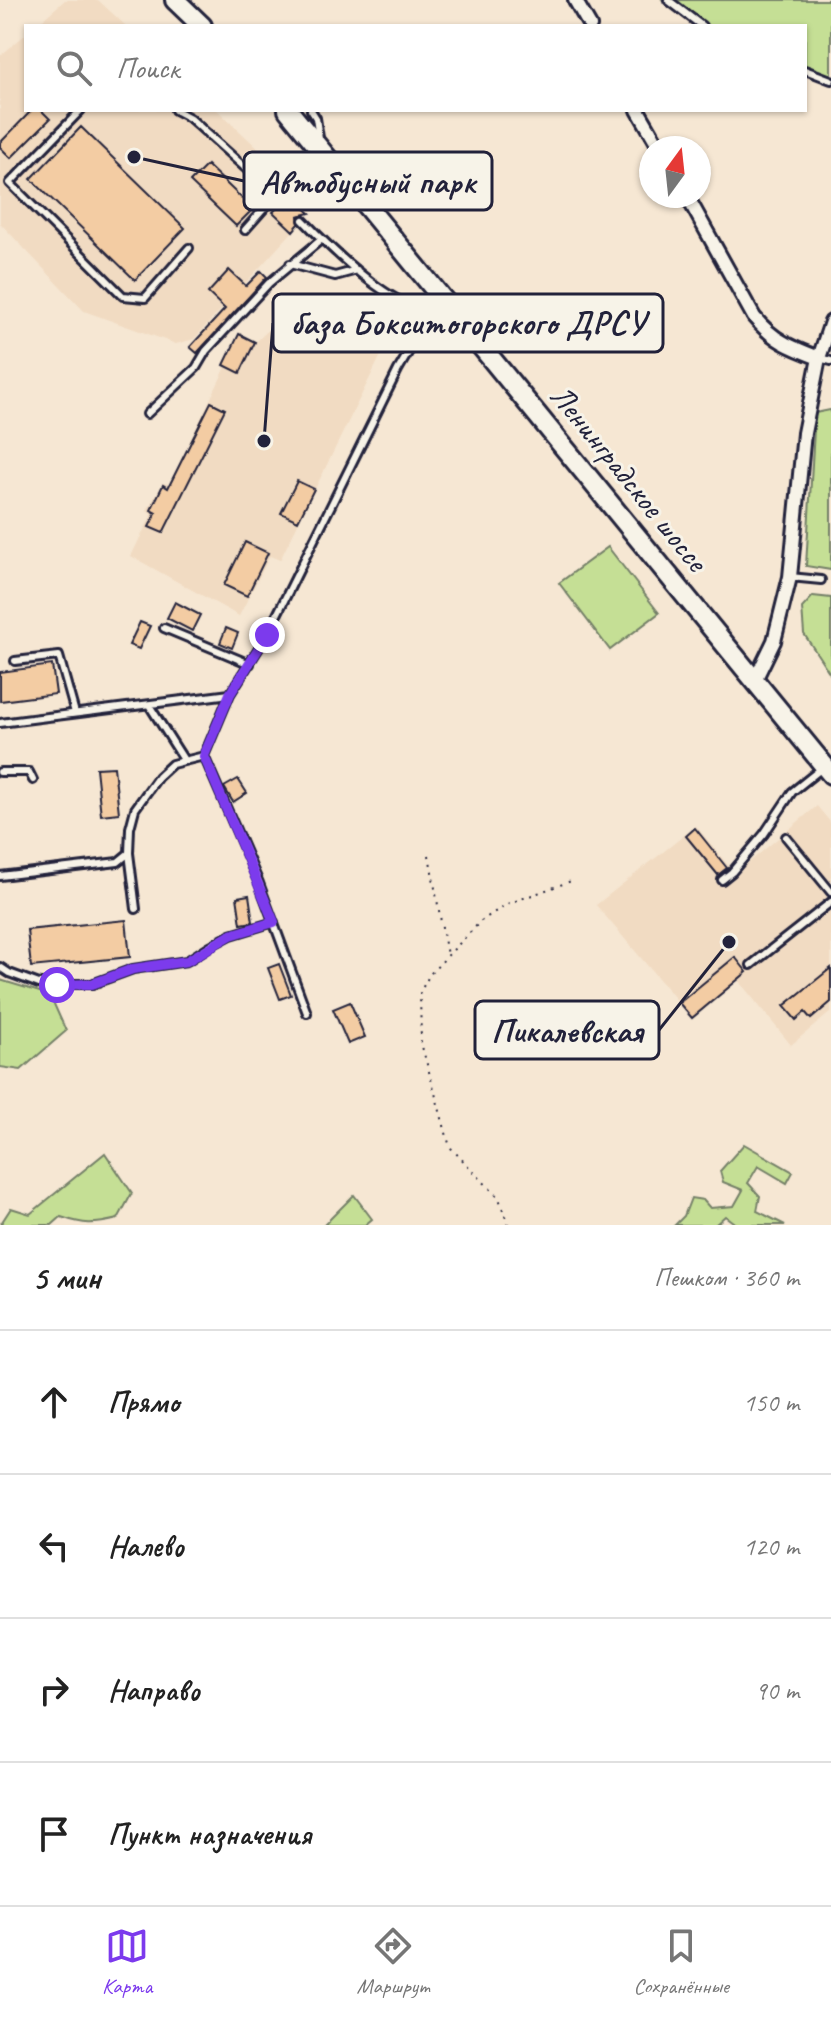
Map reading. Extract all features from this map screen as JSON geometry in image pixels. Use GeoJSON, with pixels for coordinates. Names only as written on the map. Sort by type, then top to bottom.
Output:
{"type":"FeatureCollection","features":[{"type":"Feature","properties":{"kind":"main road"},"geometry":{"type":"LineString","coordinates":[[175,0],[200,24]]}},
{"type":"Feature","properties":{"kind":"main road","name":"Ленинградское шоссе"},"geometry":{"type":"LineString","coordinates":[[290,112],[444,311],[828,770]]}},
{"type":"Feature","properties":{"kind":"street"},"geometry":{"type":"LineString","coordinates":[[575,0],[589,24]]}},
{"type":"Feature","properties":{"kind":"street"},"geometry":{"type":"LineString","coordinates":[[639,112],[653,136]]}},
{"type":"Feature","properties":{"kind":"street"},"geometry":{"type":"LineString","coordinates":[[694,208],[754,317],[766,332],[782,343],[825,359]]}},
{"type":"Feature","properties":{"kind":"street"},"geometry":{"type":"LineString","coordinates":[[755,680],[774,641],[790,577],[804,433],[825,359],[831,322]]}},
{"type":"Feature","properties":{"kind":"lane"},"geometry":{"type":"LineString","coordinates":[[668,0],[699,24]]}},
{"type":"Feature","properties":{"kind":"lane"},"geometry":{"type":"LineString","coordinates":[[807,71],[831,80]]}},
{"type":"Feature","properties":{"kind":"lane"},"geometry":{"type":"LineString","coordinates":[[79,112],[10,183],[123,296],[145,298],[189,248]]}},
{"type":"Feature","properties":{"kind":"lane"},"geometry":{"type":"LineString","coordinates":[[179,112],[190,118],[283,202]]}},
{"type":"Feature","properties":{"kind":"lane"},"geometry":{"type":"LineString","coordinates":[[312,112],[316,118],[320,149]]}},
{"type":"Feature","properties":{"kind":"lane"},"geometry":{"type":"LineString","coordinates":[[245,230],[276,195]]}},
{"type":"Feature","properties":{"kind":"lane"},"geometry":{"type":"LineString","coordinates":[[303,220],[357,270],[389,294],[418,308],[444,311]]}},
{"type":"Feature","properties":{"kind":"lane"},"geometry":{"type":"LineString","coordinates":[[147,414],[196,368],[206,351],[269,283],[322,239]]}},
{"type":"Feature","properties":{"kind":"lane"},"geometry":{"type":"LineString","coordinates":[[290,264],[335,276],[357,270]]}},
{"type":"Feature","properties":{"kind":"lane"},"geometry":{"type":"LineString","coordinates":[[307,1013],[274,922],[204,756],[230,694],[286,598],[398,370],[424,326],[444,311]]}},
{"type":"Feature","properties":{"kind":"lane"},"geometry":{"type":"LineString","coordinates":[[790,577],[821,580]]}},
{"type":"Feature","properties":{"kind":"lane"},"geometry":{"type":"LineString","coordinates":[[164,628],[250,664]]}},
{"type":"Feature","properties":{"kind":"lane"},"geometry":{"type":"LineString","coordinates":[[15,661],[59,656],[75,713]]}},
{"type":"Feature","properties":{"kind":"lane"},"geometry":{"type":"LineString","coordinates":[[0,723],[230,694]]}},
{"type":"Feature","properties":{"kind":"lane"},"geometry":{"type":"LineString","coordinates":[[149,705],[184,760]]}},
{"type":"Feature","properties":{"kind":"lane"},"geometry":{"type":"LineString","coordinates":[[136,909],[129,853],[135,809],[158,777],[172,764],[204,756]]}},
{"type":"Feature","properties":{"kind":"lane"},"geometry":{"type":"LineString","coordinates":[[722,880],[764,834],[792,792],[828,770]]}},
{"type":"Feature","properties":{"kind":"lane"},"geometry":{"type":"LineString","coordinates":[[0,772],[29,772],[33,780]]}},
{"type":"Feature","properties":{"kind":"lane"},"geometry":{"type":"LineString","coordinates":[[786,837],[831,892]]}},
{"type":"Feature","properties":{"kind":"lane"},"geometry":{"type":"LineString","coordinates":[[0,876],[118,862],[129,853]]}},
{"type":"Feature","properties":{"kind":"lane"},"geometry":{"type":"LineString","coordinates":[[751,965],[831,902]]}},
{"type":"Feature","properties":{"kind":"lane"},"geometry":{"type":"LineString","coordinates":[[0,967],[39,984],[92,984],[133,969],[187,961],[231,935],[274,922]]}},
{"type":"Feature","properties":{"kind":"path"},"geometry":{"type":"LineString","coordinates":[[429,855],[447,957]]}},
{"type":"Feature","properties":{"kind":"path"},"geometry":{"type":"LineString","coordinates":[[508,1225],[499,1198],[450,1147],[421,1043],[420,992],[430,974],[481,921],[507,904],[574,880]]}},
{"type":"Feature","properties":{"kind":"shaded area"},"geometry":{"type":"Polygon","coordinates":[[[65,0],[98,0],[124,24],[37,24],[65,0]]]}},
{"type":"Feature","properties":{"kind":"shaded area"},"geometry":{"type":"Polygon","coordinates":[[[24,36],[24,112],[219,112],[318,204],[194,339],[176,344],[84,311],[0,223],[0,56],[24,36]]]}},
{"type":"Feature","properties":{"kind":"shaded area"},"geometry":{"type":"Polygon","coordinates":[[[301,298],[387,343],[280,560],[270,556],[239,616],[131,556],[152,514],[147,510],[163,483],[169,484],[239,334],[256,342],[301,298]]]}},
{"type":"Feature","properties":{"kind":"shaded area"},"geometry":{"type":"Polygon","coordinates":[[[817,806],[831,823],[831,1012],[791,1045],[738,980],[692,1018],[596,905],[696,826],[735,874],[817,806]]]}},
{"type":"Feature","properties":{"kind":"green space"},"geometry":{"type":"Polygon","coordinates":[[[663,0],[831,0],[831,84],[807,75],[807,24],[693,24],[663,0]]]}},
{"type":"Feature","properties":{"kind":"green space"},"geometry":{"type":"Polygon","coordinates":[[[831,410],[831,570],[806,566],[815,413],[831,410]]]}},
{"type":"Feature","properties":{"kind":"green space"},"geometry":{"type":"Polygon","coordinates":[[[608,547],[659,613],[610,650],[559,583],[608,547]]]}},
{"type":"Feature","properties":{"kind":"green space"},"geometry":{"type":"Polygon","coordinates":[[[813,596],[831,598],[831,675],[804,634],[802,608],[813,596]]]}},
{"type":"Feature","properties":{"kind":"green space"},"geometry":{"type":"Polygon","coordinates":[[[0,980],[50,995],[66,1031],[21,1070],[0,1067],[0,980]]]}},
{"type":"Feature","properties":{"kind":"green space"},"geometry":{"type":"Polygon","coordinates":[[[744,1144],[793,1172],[787,1183],[758,1166],[748,1183],[760,1196],[757,1211],[785,1225],[737,1225],[725,1216],[715,1225],[675,1225],[684,1216],[691,1198],[703,1200],[710,1208],[734,1206],[743,1190],[723,1182],[720,1171],[744,1144]]]}},
{"type":"Feature","properties":{"kind":"green space"},"geometry":{"type":"Polygon","coordinates":[[[105,1153],[132,1193],[118,1219],[89,1223],[61,1217],[52,1225],[0,1225],[11,1208],[30,1214],[105,1153]]]}},
{"type":"Feature","properties":{"kind":"green space"},"geometry":{"type":"Polygon","coordinates":[[[354,1195],[372,1219],[365,1225],[324,1225],[354,1195]]]}},
{"type":"Feature","properties":{"kind":"building"},"geometry":{"type":"Polygon","coordinates":[[[30,112],[43,112],[50,119],[11,158],[0,143],[30,112]]]}},
{"type":"Feature","properties":{"kind":"building"},"geometry":{"type":"Polygon","coordinates":[[[81,127],[185,228],[135,280],[31,179],[81,127]]]}},
{"type":"Feature","properties":{"kind":"building"},"geometry":{"type":"Polygon","coordinates":[[[207,165],[253,209],[236,226],[190,182],[207,165]]]}},
{"type":"Feature","properties":{"kind":"building"},"geometry":{"type":"Polygon","coordinates":[[[290,195],[310,213],[298,216],[299,224],[293,231],[273,212],[279,206],[287,207],[290,195]]]}},
{"type":"Feature","properties":{"kind":"building"},"geometry":{"type":"Polygon","coordinates":[[[229,270],[246,286],[261,271],[267,277],[197,353],[190,347],[225,309],[208,293],[229,270]]]}},
{"type":"Feature","properties":{"kind":"building"},"geometry":{"type":"Polygon","coordinates":[[[239,334],[255,342],[240,373],[224,365],[239,334]]]}},
{"type":"Feature","properties":{"kind":"building"},"geometry":{"type":"Polygon","coordinates":[[[211,402],[225,409],[163,533],[149,527],[156,513],[151,510],[163,485],[168,488],[211,402]]]}},
{"type":"Feature","properties":{"kind":"building"},"geometry":{"type":"Polygon","coordinates":[[[297,481],[314,489],[298,521],[281,513],[297,481]]]}},
{"type":"Feature","properties":{"kind":"building"},"geometry":{"type":"Polygon","coordinates":[[[245,542],[268,553],[247,596],[224,585],[245,542]]]}},
{"type":"Feature","properties":{"kind":"building"},"geometry":{"type":"Polygon","coordinates":[[[175,602],[200,615],[192,631],[167,618],[175,602]]]}},
{"type":"Feature","properties":{"kind":"building"},"geometry":{"type":"Polygon","coordinates":[[[140,622],[150,626],[139,649],[129,645],[140,622]]]}},
{"type":"Feature","properties":{"kind":"building"},"geometry":{"type":"Polygon","coordinates":[[[226,628],[238,633],[232,648],[220,643],[226,628]]]}},
{"type":"Feature","properties":{"kind":"building"},"geometry":{"type":"Polygon","coordinates":[[[52,665],[56,694],[0,701],[0,672],[52,665]]]}},
{"type":"Feature","properties":{"kind":"building"},"geometry":{"type":"Polygon","coordinates":[[[114,767],[119,813],[101,815],[96,768],[114,767]]]}},
{"type":"Feature","properties":{"kind":"building"},"geometry":{"type":"Polygon","coordinates":[[[238,779],[247,793],[233,802],[224,787],[238,779]]]}},
{"type":"Feature","properties":{"kind":"building"},"geometry":{"type":"Polygon","coordinates":[[[695,828],[727,868],[718,875],[686,836],[695,828]]]}},
{"type":"Feature","properties":{"kind":"building"},"geometry":{"type":"Polygon","coordinates":[[[249,895],[253,922],[241,924],[237,897],[249,895]]]}},
{"type":"Feature","properties":{"kind":"building"},"geometry":{"type":"Polygon","coordinates":[[[126,920],[130,957],[31,967],[27,930],[126,920]]]}},
{"type":"Feature","properties":{"kind":"building"},"geometry":{"type":"Polygon","coordinates":[[[735,957],[747,972],[692,1018],[679,1003],[735,957]]]}},
{"type":"Feature","properties":{"kind":"building"},"geometry":{"type":"Polygon","coordinates":[[[279,964],[291,995],[280,999],[268,968],[279,964]]]}},
{"type":"Feature","properties":{"kind":"building"},"geometry":{"type":"Polygon","coordinates":[[[831,968],[831,1002],[811,1019],[805,1012],[796,1020],[784,1006],[831,968]]]}},
{"type":"Feature","properties":{"kind":"building"},"geometry":{"type":"Polygon","coordinates":[[[350,1002],[365,1037],[348,1044],[333,1009],[350,1002]]]}},
{"type":"Feature","properties":{"kind":"place","name":"Автобусный парк"},"geometry":{"type":"Point","coordinates":[134,157]}},
{"type":"Feature","properties":{"kind":"place","name":"база Бокситогорского ДРСУ"},"geometry":{"type":"Point","coordinates":[264,441]}},
{"type":"Feature","properties":{"kind":"place","name":"Пикалевская"},"geometry":{"type":"Point","coordinates":[729,942]}},
{"type":"Feature","properties":{"kind":"route"},"geometry":{"type":"LineString","coordinates":[[57,985],[92,984],[133,969],[187,961],[231,935],[274,922],[204,756],[230,694],[267,635]]}}]}
